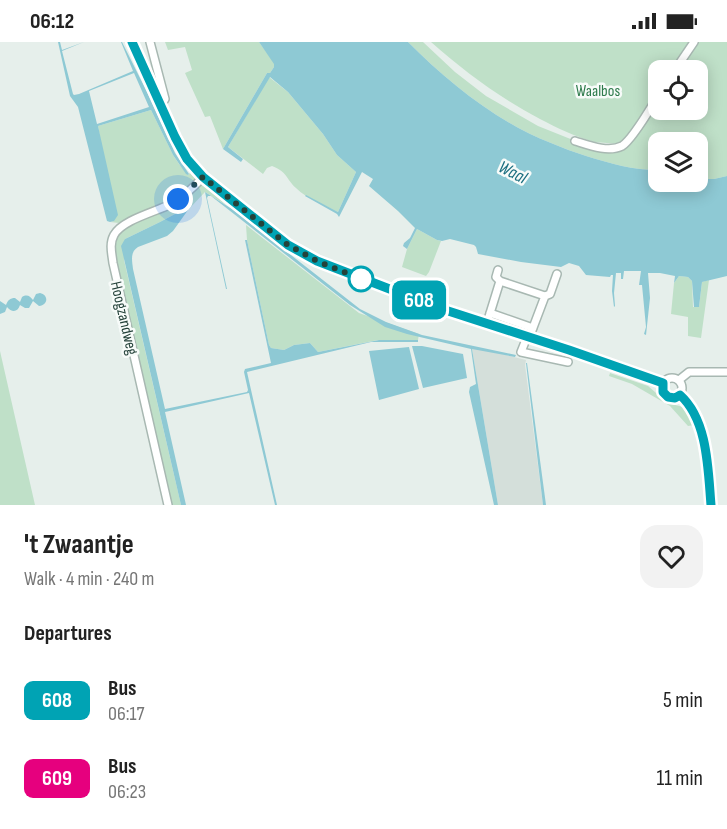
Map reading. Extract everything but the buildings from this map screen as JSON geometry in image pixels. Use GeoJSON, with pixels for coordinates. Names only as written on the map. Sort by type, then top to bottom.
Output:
{"type":"FeatureCollection","features":[{"type":"Feature","properties":{"kind":"street"},"geometry":{"type":"LineString","coordinates":[[132,42],[182,151],[193,167],[288,245],[386,292],[557,346],[609,368],[649,376],[663,383]]}},
{"type":"Feature","properties":{"kind":"street"},"geometry":{"type":"LineString","coordinates":[[150,42],[165,99],[161,105]]}},
{"type":"Feature","properties":{"kind":"street"},"geometry":{"type":"LineString","coordinates":[[682,60],[694,42]]}},
{"type":"Feature","properties":{"kind":"street"},"geometry":{"type":"LineString","coordinates":[[575,141],[605,148],[623,145],[648,111]]}},
{"type":"Feature","properties":{"kind":"street","name":"Hoogzandweg"},"geometry":{"type":"LineString","coordinates":[[168,505],[111,246],[112,238],[118,230],[173,202],[203,177]]}},
{"type":"Feature","properties":{"kind":"street"},"geometry":{"type":"LineString","coordinates":[[498,270],[496,277],[500,281],[545,296]]}},
{"type":"Feature","properties":{"kind":"street"},"geometry":{"type":"LineString","coordinates":[[557,274],[550,294],[545,296],[521,352],[568,362]]}},
{"type":"Feature","properties":{"kind":"street"},"geometry":{"type":"LineString","coordinates":[[487,323],[500,281]]}},
{"type":"Feature","properties":{"kind":"street"},"geometry":{"type":"LineString","coordinates":[[490,313],[533,328]]}},
{"type":"Feature","properties":{"kind":"street"},"geometry":{"type":"LineString","coordinates":[[554,359],[557,346]]}},
{"type":"Feature","properties":{"kind":"street"},"geometry":{"type":"LineString","coordinates":[[674,376],[683,387],[680,395],[673,398],[667,396],[662,390],[666,379],[674,376],[689,372],[727,372]]}},
{"type":"Feature","properties":{"kind":"street"},"geometry":{"type":"LineString","coordinates":[[680,395],[693,411],[699,424],[711,505]]}},
{"type":"Feature","properties":{"kind":"shaded area"},"geometry":{"type":"Polygon","coordinates":[[[474,347],[526,360],[543,505],[498,505],[472,349],[474,347]]]}},
{"type":"Feature","properties":{"kind":"green space"},"geometry":{"type":"Polygon","coordinates":[[[165,42],[259,42],[275,64],[270,73],[267,73],[223,149],[210,116],[205,117],[185,73],[192,70],[185,47],[168,50],[165,42]]]}},
{"type":"Feature","properties":{"kind":"green space"},"geometry":{"type":"Polygon","coordinates":[[[408,42],[423,42],[455,72],[486,96],[538,126],[588,146],[608,151],[621,150],[633,141],[648,118],[708,120],[708,60],[687,60],[699,42],[727,42],[727,176],[708,179],[708,132],[648,132],[648,170],[613,164],[551,143],[512,124],[475,100],[408,42]]]}},
{"type":"Feature","properties":{"kind":"green space","name":"Waalbos"},"geometry":{"type":"Polygon","coordinates":[[[431,42],[690,42],[677,60],[648,60],[648,105],[626,138],[618,144],[588,140],[540,119],[483,84],[431,42]]]}},
{"type":"Feature","properties":{"kind":"green space"},"geometry":{"type":"Polygon","coordinates":[[[269,77],[288,92],[323,134],[337,155],[356,172],[338,212],[300,192],[284,173],[272,166],[267,168],[263,174],[228,147],[269,77]]]}},
{"type":"Feature","properties":{"kind":"green space"},"geometry":{"type":"Polygon","coordinates":[[[151,110],[173,155],[188,175],[190,173],[196,179],[193,184],[169,202],[156,205],[119,223],[110,222],[114,221],[98,126],[151,110]]]}},
{"type":"Feature","properties":{"kind":"green space"},"geometry":{"type":"Polygon","coordinates":[[[202,184],[226,205],[205,192],[188,210],[186,208],[125,239],[124,260],[181,505],[172,505],[116,262],[115,247],[118,236],[125,228],[202,184]]]}},
{"type":"Feature","properties":{"kind":"green space"},"geometry":{"type":"Polygon","coordinates":[[[246,225],[359,313],[419,334],[418,340],[378,340],[318,352],[310,343],[294,345],[284,350],[271,348],[247,240],[246,225]]]}},
{"type":"Feature","properties":{"kind":"green space"},"geometry":{"type":"Polygon","coordinates":[[[417,229],[441,241],[426,276],[402,267],[407,249],[417,229]]]}},
{"type":"Feature","properties":{"kind":"green space"},"geometry":{"type":"Polygon","coordinates":[[[679,276],[688,277],[692,281],[693,307],[699,307],[702,282],[709,280],[701,338],[688,336],[688,317],[671,314],[674,283],[679,276]]]}},
{"type":"Feature","properties":{"kind":"green space"},"geometry":{"type":"Polygon","coordinates":[[[0,351],[35,505],[0,505],[0,351]]]}},
{"type":"Feature","properties":{"kind":"green space"},"geometry":{"type":"Polygon","coordinates":[[[610,373],[648,386],[664,402],[683,407],[690,412],[694,425],[688,426],[670,406],[632,384],[609,376],[610,373]]]}},
{"type":"Feature","properties":{"kind":"water"},"geometry":{"type":"Polygon","coordinates":[[[58,42],[62,50],[84,42],[62,51],[74,95],[133,71],[122,42],[175,153],[189,174],[186,174],[173,155],[151,110],[98,126],[118,215],[114,221],[107,221],[78,107],[70,96],[58,42]],[[134,73],[89,91],[97,124],[149,107],[134,73]]]}},
{"type":"Feature","properties":{"kind":"water","name":"Waal"},"geometry":{"type":"Polygon","coordinates":[[[259,42],[408,42],[457,86],[512,124],[577,153],[613,164],[648,170],[648,192],[708,192],[708,179],[727,176],[727,276],[702,282],[699,307],[694,307],[692,281],[688,277],[679,276],[674,283],[675,276],[648,273],[650,298],[646,335],[644,334],[646,327],[642,285],[639,285],[641,271],[624,271],[623,279],[621,279],[621,273],[616,273],[614,307],[613,275],[610,277],[586,275],[579,266],[569,263],[561,267],[478,254],[474,245],[450,239],[437,240],[417,229],[407,249],[403,246],[404,243],[410,238],[415,228],[369,186],[373,179],[362,172],[339,217],[305,196],[338,212],[356,172],[337,155],[323,134],[288,92],[270,77],[228,147],[243,159],[241,162],[223,149],[274,64],[259,42]]]}},
{"type":"Feature","properties":{"kind":"water"},"geometry":{"type":"Polygon","coordinates":[[[205,192],[232,209],[360,309],[386,322],[422,335],[516,355],[515,357],[472,349],[498,505],[494,505],[469,392],[470,387],[476,384],[471,349],[385,327],[350,305],[211,196],[208,196],[226,289],[205,192]]]}},
{"type":"Feature","properties":{"kind":"water"},"geometry":{"type":"Polygon","coordinates":[[[186,208],[188,210],[173,231],[167,236],[138,247],[132,256],[165,409],[247,392],[245,369],[271,363],[245,240],[247,240],[271,348],[284,350],[294,345],[310,343],[318,352],[379,340],[418,340],[418,342],[371,342],[247,372],[277,505],[275,505],[249,393],[165,412],[186,505],[181,505],[121,246],[125,239],[186,208]]]}},
{"type":"Feature","properties":{"kind":"water"},"geometry":{"type":"Polygon","coordinates":[[[40,293],[46,298],[46,302],[42,305],[39,306],[33,301],[29,308],[20,305],[13,311],[7,307],[5,312],[0,314],[0,301],[6,305],[10,299],[15,298],[20,302],[22,297],[27,296],[33,300],[36,294],[40,293]]]}},
{"type":"Feature","properties":{"kind":"water"},"geometry":{"type":"Polygon","coordinates":[[[412,346],[463,354],[467,378],[423,388],[412,346]]]}},
{"type":"Feature","properties":{"kind":"water"},"geometry":{"type":"Polygon","coordinates":[[[409,347],[419,389],[379,400],[369,351],[409,347]]]}},
{"type":"Feature","properties":{"kind":"water"},"geometry":{"type":"Polygon","coordinates":[[[527,363],[546,505],[543,505],[527,363]]]}},
{"type":"Feature","properties":{"kind":"bus line","name":"608"},"geometry":{"type":"LineString","coordinates":[[132,42],[175,137],[193,167],[288,245],[332,268],[442,309],[663,383],[663,392],[670,398],[680,395],[696,415],[699,424],[711,505]]}},
{"type":"Feature","properties":{"kind":"route"},"geometry":{"type":"LineString","coordinates":[[178,199],[203,177],[288,245],[332,268],[361,279]]}}]}
